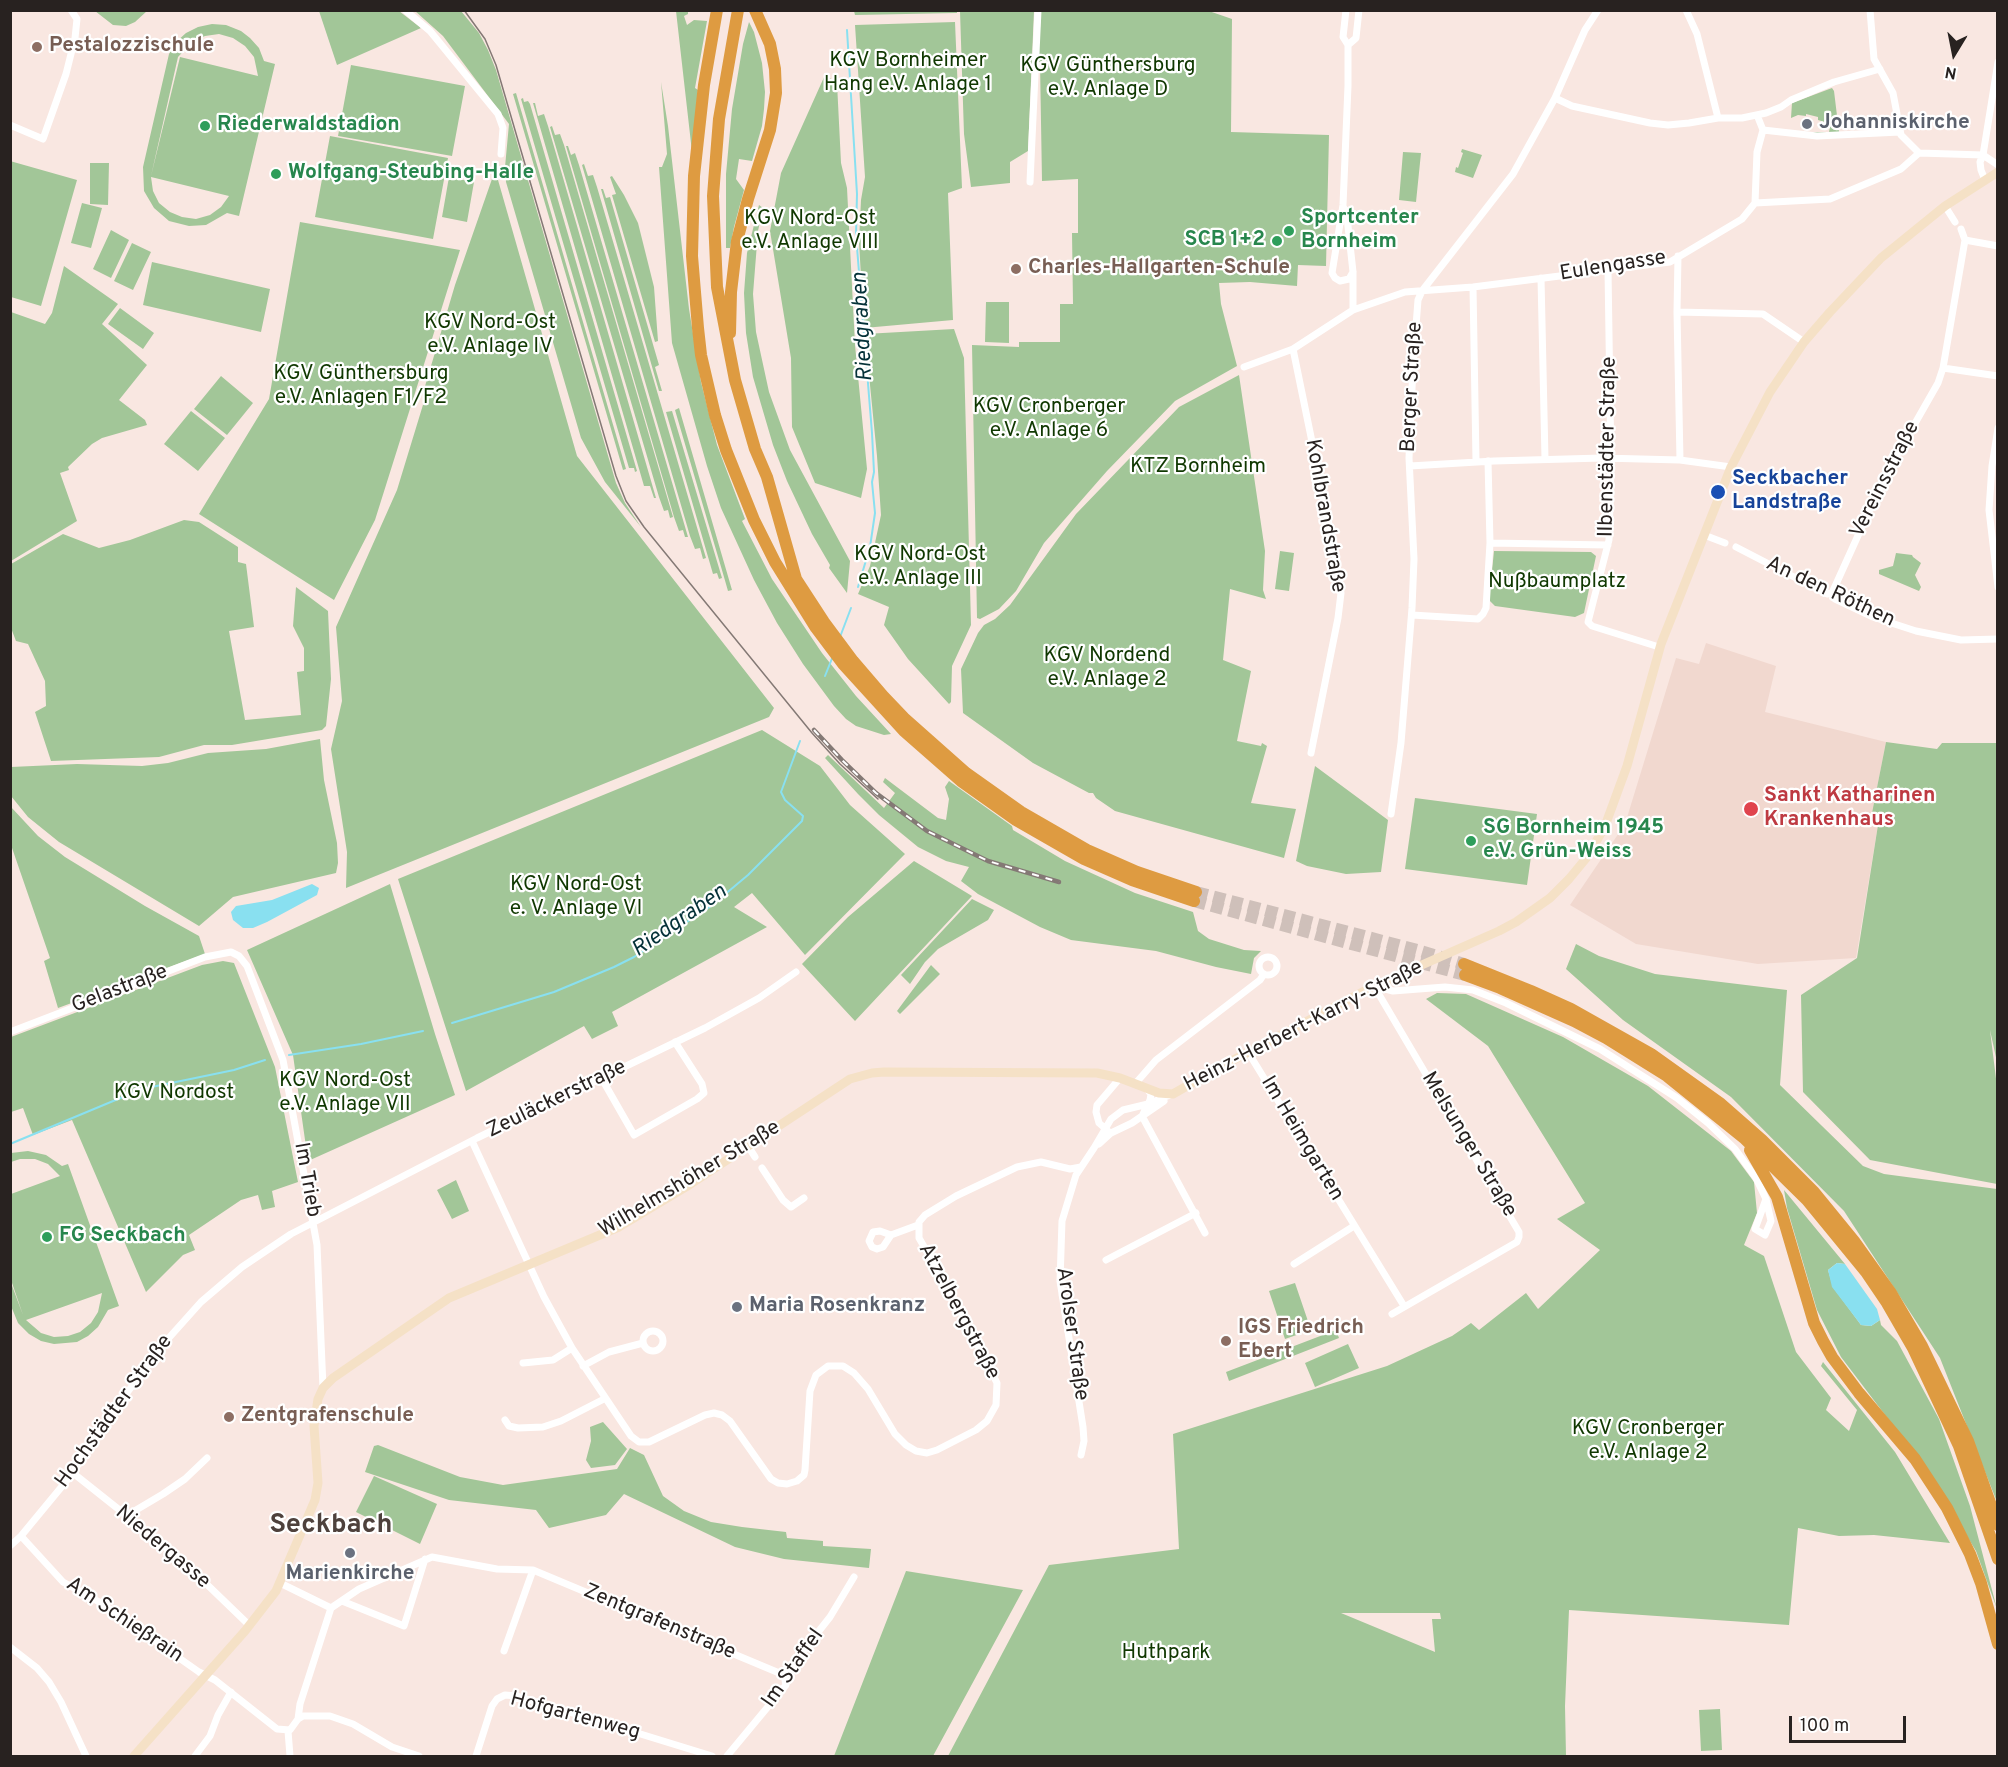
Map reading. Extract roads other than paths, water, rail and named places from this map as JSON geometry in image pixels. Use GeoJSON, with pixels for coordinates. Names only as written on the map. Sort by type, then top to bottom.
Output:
{"type":"FeatureCollection","features":[{"type":"Feature","properties":{"kind":"highway"},"geometry":{"type":"LineString","coordinates":[[730,356],[731,292],[737,241],[770,130],[776,93],[776,69],[770,44],[755,10]]}},
{"type":"Feature","properties":{"kind":"highway"},"geometry":{"type":"LineString","coordinates":[[737,13],[719,119],[713,196],[717,287],[735,380],[755,449],[767,477],[798,591]]}},
{"type":"Feature","properties":{"kind":"highway"},"geometry":{"type":"LineString","coordinates":[[716,15],[701,105],[693,188],[692,256],[701,355],[720,434],[741,491],[763,539],[798,591],[853,661],[904,718],[966,773],[1019,816],[1098,855],[1195,896]]}},
{"type":"Feature","properties":{"kind":"highway"},"geometry":{"type":"LineString","coordinates":[[1998,1525],[1968,1441],[1922,1346],[1891,1293],[1866,1257],[1814,1192],[1743,1123],[1659,1059],[1571,1009],[1513,983],[1464,970],[1606,1038],[1667,1076],[1744,1138],[1807,1200],[1866,1272],[1913,1348],[1946,1413],[1971,1476],[1998,1559]]}},
{"type":"Feature","properties":{"kind":"highway"},"geometry":{"type":"LineString","coordinates":[[1744,1138],[1777,1197],[1814,1323],[1823,1341],[1832,1358],[1859,1393],[1915,1459],[1947,1508],[1970,1554],[1981,1583],[1998,1644]]}},
{"type":"Feature","properties":{"kind":"main road"},"geometry":{"type":"LineString","coordinates":[[1659,647],[1731,467],[1770,392],[1804,342],[1881,258],[1945,206],[1998,172]]}},
{"type":"Feature","properties":{"kind":"main road","name":"Heinz-Herbert-Karry-Straße"},"geometry":{"type":"LineString","coordinates":[[1120,1078],[1159,1094],[1173,1094],[1374,986],[1516,922],[1543,903],[1569,879],[1588,856],[1599,837],[1627,766],[1659,647]]}},
{"type":"Feature","properties":{"kind":"main road","name":"Wilhelmshöher Straße"},"geometry":{"type":"LineString","coordinates":[[323,1388],[333,1378],[449,1298],[620,1227],[850,1079],[872,1073],[1097,1072],[1120,1078]]}},
{"type":"Feature","properties":{"kind":"main road"},"geometry":{"type":"LineString","coordinates":[[134,1756],[249,1625],[280,1583],[315,1500],[318,1483],[314,1426],[318,1400],[323,1388]]}},
{"type":"Feature","properties":{"kind":"street"},"geometry":{"type":"LineString","coordinates":[[10,124],[43,139],[66,74],[75,38],[77,19],[71,10]]}},
{"type":"Feature","properties":{"kind":"street"},"geometry":{"type":"LineString","coordinates":[[405,10],[430,31],[498,114],[503,128],[501,154]]}},
{"type":"Feature","properties":{"kind":"street"},"geometry":{"type":"LineString","coordinates":[[1030,182],[1038,10]]}},
{"type":"Feature","properties":{"kind":"street"},"geometry":{"type":"LineString","coordinates":[[1346,10],[1343,37],[1348,45],[1343,205],[1332,273],[1341,281],[1348,279],[1353,272]]}},
{"type":"Feature","properties":{"kind":"street"},"geometry":{"type":"LineString","coordinates":[[1348,45],[1356,38],[1359,10]]}},
{"type":"Feature","properties":{"kind":"street","name":"Berger Straße"},"geometry":{"type":"LineString","coordinates":[[1391,814],[1401,743],[1412,615],[1414,559],[1410,466],[1413,365],[1418,300],[1422,291],[1513,174],[1556,98],[1585,30],[1598,10]]}},
{"type":"Feature","properties":{"kind":"street"},"geometry":{"type":"LineString","coordinates":[[1686,10],[1697,34],[1718,118]]}},
{"type":"Feature","properties":{"kind":"street"},"geometry":{"type":"LineString","coordinates":[[1870,10],[1874,59],[1893,93],[1900,132],[1919,153]]}},
{"type":"Feature","properties":{"kind":"street"},"geometry":{"type":"LineString","coordinates":[[1985,180],[1980,162],[1998,62]]}},
{"type":"Feature","properties":{"kind":"street"},"geometry":{"type":"LineString","coordinates":[[1556,98],[1572,106],[1668,125],[1757,115],[1781,107],[1791,100],[1834,82],[1880,69]]}},
{"type":"Feature","properties":{"kind":"street"},"geometry":{"type":"LineString","coordinates":[[1757,115],[1763,130],[1757,152],[1755,203],[1830,199],[1901,169],[1919,153],[1983,155],[1998,165]]}},
{"type":"Feature","properties":{"kind":"street"},"geometry":{"type":"LineString","coordinates":[[1763,130],[1817,136],[1900,132]]}},
{"type":"Feature","properties":{"kind":"street","name":"Eulengasse"},"geometry":{"type":"LineString","coordinates":[[1244,367],[1293,349],[1353,310],[1405,292],[1473,287],[1670,262],[1742,219],[1751,211],[1755,203]]}},
{"type":"Feature","properties":{"kind":"street"},"geometry":{"type":"LineString","coordinates":[[1343,205],[1347,217],[1353,272],[1353,310]]}},
{"type":"Feature","properties":{"kind":"street"},"geometry":{"type":"LineString","coordinates":[[1945,206],[1955,222]]}},
{"type":"Feature","properties":{"kind":"street"},"geometry":{"type":"LineString","coordinates":[[1960,230],[1965,240],[1998,246]]}},
{"type":"Feature","properties":{"kind":"street","name":"Vereinsstraße"},"geometry":{"type":"LineString","coordinates":[[1832,593],[1885,476],[1938,383],[1943,368],[1965,240]]}},
{"type":"Feature","properties":{"kind":"street"},"geometry":{"type":"LineString","coordinates":[[1678,256],[1680,460]]}},
{"type":"Feature","properties":{"kind":"street","name":"Ilbenstädter Straße"},"geometry":{"type":"LineString","coordinates":[[1608,270],[1611,458],[1608,545],[1588,622],[1592,626],[1659,647]]}},
{"type":"Feature","properties":{"kind":"street"},"geometry":{"type":"LineString","coordinates":[[1541,278],[1545,459]]}},
{"type":"Feature","properties":{"kind":"street"},"geometry":{"type":"LineString","coordinates":[[1473,287],[1476,461]]}},
{"type":"Feature","properties":{"kind":"street"},"geometry":{"type":"LineString","coordinates":[[1677,312],[1763,315],[1804,342]]}},
{"type":"Feature","properties":{"kind":"street","name":"Kohlbrandstraße"},"geometry":{"type":"LineString","coordinates":[[1293,349],[1341,593],[1311,753]]}},
{"type":"Feature","properties":{"kind":"street"},"geometry":{"type":"LineString","coordinates":[[1943,368],[1998,376]]}},
{"type":"Feature","properties":{"kind":"street"},"geometry":{"type":"LineString","coordinates":[[1998,428],[1992,466],[1989,510],[1998,587]]}},
{"type":"Feature","properties":{"kind":"street"},"geometry":{"type":"LineString","coordinates":[[1410,466],[1476,461],[1611,458],[1680,460],[1731,467]]}},
{"type":"Feature","properties":{"kind":"street"},"geometry":{"type":"LineString","coordinates":[[1412,615],[1478,619],[1486,608],[1490,543],[1488,461]]}},
{"type":"Feature","properties":{"kind":"street"},"geometry":{"type":"LineString","coordinates":[[1704,535],[1725,543]]}},
{"type":"Feature","properties":{"kind":"street"},"geometry":{"type":"LineString","coordinates":[[1490,543],[1608,545]]}},
{"type":"Feature","properties":{"kind":"street","name":"An den Röthen"},"geometry":{"type":"LineString","coordinates":[[1736,547],[1827,594],[1832,593],[1835,599],[1873,617],[1916,631],[1961,640],[1998,639]]}},
{"type":"Feature","properties":{"kind":"street","name":"Gelastraße"},"geometry":{"type":"LineString","coordinates":[[10,1032],[205,957],[231,952]]}},
{"type":"Feature","properties":{"kind":"street","name":"Im Trieb"},"geometry":{"type":"LineString","coordinates":[[231,952],[239,956],[247,966],[283,1060],[317,1245],[323,1388]]}},
{"type":"Feature","properties":{"kind":"street","name":"Zeuläckerstraße"},"geometry":{"type":"LineString","coordinates":[[314,1222],[472,1141],[730,1015],[796,972]]}},
{"type":"Feature","properties":{"kind":"street"},"geometry":{"type":"LineString","coordinates":[[1135,1084],[1156,1060],[1262,978],[1264,974]]}},
{"type":"Feature","properties":{"kind":"street"},"geometry":{"type":"LineString","coordinates":[[1374,986],[1393,991],[1445,987],[1473,990],[1600,1048],[1651,1080],[1708,1123],[1746,1163],[1766,1199]]}},
{"type":"Feature","properties":{"kind":"street","name":"Melsunger Straße"},"geometry":{"type":"LineString","coordinates":[[1374,986],[1519,1232],[1517,1242],[1392,1314]]}},
{"type":"Feature","properties":{"kind":"street"},"geometry":{"type":"LineString","coordinates":[[602,1079],[634,1135],[704,1093],[702,1084],[675,1042]]}},
{"type":"Feature","properties":{"kind":"street","name":"Im Heimgarten"},"geometry":{"type":"LineString","coordinates":[[1248,1052],[1404,1306]]}},
{"type":"Feature","properties":{"kind":"street"},"geometry":{"type":"LineString","coordinates":[[1120,1078],[1097,1105],[1097,1118],[1108,1131],[1142,1116],[1173,1094]]}},
{"type":"Feature","properties":{"kind":"street"},"geometry":{"type":"LineString","coordinates":[[1142,1116],[1151,1094],[1147,1089]]}},
{"type":"Feature","properties":{"kind":"street","name":"Arolser Straße"},"geometry":{"type":"LineString","coordinates":[[1081,1455],[1084,1441],[1083,1427],[1060,1281],[1062,1221],[1076,1175],[1108,1131],[1116,1114],[1173,1094]]}},
{"type":"Feature","properties":{"kind":"street"},"geometry":{"type":"LineString","coordinates":[[1142,1116],[1205,1233]]}},
{"type":"Feature","properties":{"kind":"street","name":"Atzelbergstraße"},"geometry":{"type":"LineString","coordinates":[[472,1141],[537,1285],[583,1366],[631,1436],[645,1443],[705,1415],[714,1413],[722,1415],[730,1421],[774,1482],[782,1484],[797,1481],[806,1470],[810,1391],[816,1375],[828,1366],[843,1366],[850,1369],[859,1378],[895,1434],[911,1449],[921,1452],[933,1451],[976,1430],[987,1421],[995,1410],[998,1398],[997,1383],[950,1291],[919,1238],[918,1226],[925,1215],[941,1205],[1017,1167],[1041,1162],[1070,1169],[1081,1167]]}},
{"type":"Feature","properties":{"kind":"street"},"geometry":{"type":"LineString","coordinates":[[748,1146],[755,1157]]}},
{"type":"Feature","properties":{"kind":"street"},"geometry":{"type":"LineString","coordinates":[[762,1168],[783,1200],[791,1207],[804,1198]]}},
{"type":"Feature","properties":{"kind":"street"},"geometry":{"type":"LineString","coordinates":[[1106,1260],[1196,1213]]}},
{"type":"Feature","properties":{"kind":"street","name":"Hochstädter Straße"},"geometry":{"type":"LineString","coordinates":[[10,1546],[73,1473],[92,1439],[125,1393],[201,1302],[242,1267],[280,1241],[314,1222]]}},
{"type":"Feature","properties":{"kind":"street"},"geometry":{"type":"LineString","coordinates":[[891,1235],[918,1226]]}},
{"type":"Feature","properties":{"kind":"street","name":"Im Heimgarten"},"geometry":{"type":"LineString","coordinates":[[1294,1264],[1354,1226]]}},
{"type":"Feature","properties":{"kind":"street"},"geometry":{"type":"LineString","coordinates":[[583,1366],[609,1353],[643,1343]]}},
{"type":"Feature","properties":{"kind":"street"},"geometry":{"type":"LineString","coordinates":[[523,1363],[553,1360],[572,1348]]}},
{"type":"Feature","properties":{"kind":"street"},"geometry":{"type":"LineString","coordinates":[[506,1420],[509,1426],[518,1428],[543,1426],[561,1421],[604,1399]]}},
{"type":"Feature","properties":{"kind":"street"},"geometry":{"type":"LineString","coordinates":[[126,1516],[185,1479],[207,1458]]}},
{"type":"Feature","properties":{"kind":"street","name":"Niedergasse"},"geometry":{"type":"LineString","coordinates":[[73,1473],[192,1570],[249,1625]]}},
{"type":"Feature","properties":{"kind":"street","name":"Am Schießrain"},"geometry":{"type":"LineString","coordinates":[[21,1536],[63,1582],[101,1603],[231,1692],[274,1728],[288,1731]]}},
{"type":"Feature","properties":{"kind":"street","name":"Zentgrafenstraße"},"geometry":{"type":"LineString","coordinates":[[331,1608],[359,1589],[425,1559],[439,1557],[497,1569],[533,1570],[784,1675]]}},
{"type":"Feature","properties":{"kind":"street"},"geometry":{"type":"LineString","coordinates":[[342,1601],[404,1626],[425,1559]]}},
{"type":"Feature","properties":{"kind":"street"},"geometry":{"type":"LineString","coordinates":[[504,1651],[533,1570]]}},
{"type":"Feature","properties":{"kind":"street","name":"Im Staffel"},"geometry":{"type":"LineString","coordinates":[[727,1756],[786,1684],[784,1675],[830,1617],[854,1577]]}},
{"type":"Feature","properties":{"kind":"street"},"geometry":{"type":"LineString","coordinates":[[280,1583],[331,1608],[300,1704],[298,1719],[288,1731],[290,1756]]}},
{"type":"Feature","properties":{"kind":"street"},"geometry":{"type":"LineString","coordinates":[[10,1647],[37,1668],[49,1682],[86,1756]]}},
{"type":"Feature","properties":{"kind":"street"},"geometry":{"type":"LineString","coordinates":[[195,1756],[210,1737],[218,1715],[231,1692]]}},
{"type":"Feature","properties":{"kind":"street","name":"Hofgartenweg"},"geometry":{"type":"LineString","coordinates":[[476,1756],[492,1706],[497,1699],[505,1695],[517,1696],[712,1756]]}},
{"type":"Feature","properties":{"kind":"street"},"geometry":{"type":"LineString","coordinates":[[298,1719],[317,1715],[338,1718],[353,1724],[392,1747],[419,1756]]}},
{"type":"Feature","properties":{"kind":"water"},"geometry":{"type":"Polygon","coordinates":[[[312,884],[319,888],[317,895],[267,922],[253,928],[243,928],[233,920],[231,912],[236,906],[272,900],[312,884]]]}},
{"type":"Feature","properties":{"kind":"water"},"geometry":{"type":"Polygon","coordinates":[[[1837,1263],[1845,1264],[1877,1309],[1880,1320],[1871,1326],[1861,1325],[1832,1287],[1828,1270],[1837,1263]]]}},
{"type":"Feature","properties":{"kind":"waterway","name":"Riedgraben"},"geometry":{"type":"LineString","coordinates":[[847,30],[857,194],[856,235],[872,433],[874,472],[872,482],[875,513],[870,547],[858,587]]}},
{"type":"Feature","properties":{"kind":"waterway","name":"Riedgraben"},"geometry":{"type":"LineString","coordinates":[[840,637],[851,608]]}},
{"type":"Feature","properties":{"kind":"waterway","name":"Riedgraben"},"geometry":{"type":"LineString","coordinates":[[825,676],[833,656]]}},
{"type":"Feature","properties":{"kind":"waterway","name":"Riedgraben"},"geometry":{"type":"LineString","coordinates":[[452,1023],[554,992],[614,967],[634,957],[711,906],[748,875],[802,821],[803,816],[785,800],[781,792],[800,741]]}},
{"type":"Feature","properties":{"kind":"waterway","name":"Riedgraben"},"geometry":{"type":"LineString","coordinates":[[289,1055],[361,1044],[423,1031]]}},
{"type":"Feature","properties":{"kind":"waterway","name":"Riedgraben"},"geometry":{"type":"LineString","coordinates":[[10,1144],[142,1089],[234,1070],[265,1060]]}},
{"type":"Feature","properties":{"kind":"tunnel"},"geometry":{"type":"LineString","coordinates":[[1196,892],[1464,964]]}},
{"type":"Feature","properties":{"kind":"tunnel"},"geometry":{"type":"LineString","coordinates":[[1194,901],[1465,975]]}},
{"type":"Feature","properties":{"kind":"tram line"},"geometry":{"type":"LineString","coordinates":[[464,10],[485,39],[496,65],[616,476],[626,501],[644,527],[812,733],[840,764],[878,799]]}},
{"type":"Feature","properties":{"kind":"railway"},"geometry":{"type":"LineString","coordinates":[[814,730],[876,793],[927,831],[988,861],[1059,882]]}},
{"type":"Feature","properties":{"kind":"place","name":"Pestalozzischule"},"geometry":{"type":"Point","coordinates":[37,47]}},
{"type":"Feature","properties":{"kind":"place","name":"Johanniskirche"},"geometry":{"type":"Point","coordinates":[1807,124]}},
{"type":"Feature","properties":{"kind":"place","name":"Riederwaldstadion"},"geometry":{"type":"Point","coordinates":[205,126]}},
{"type":"Feature","properties":{"kind":"place","name":"Wolfgang-Steubing-Halle"},"geometry":{"type":"Point","coordinates":[276,174]}},
{"type":"Feature","properties":{"kind":"place","name":"Sportcenter Bornheim"},"geometry":{"type":"Point","coordinates":[1289,231]}},
{"type":"Feature","properties":{"kind":"place","name":"SCB 1+2"},"geometry":{"type":"Point","coordinates":[1277,241]}},
{"type":"Feature","properties":{"kind":"place","name":"Charles-Hallgarten-Schule"},"geometry":{"type":"Point","coordinates":[1016,269]}},
{"type":"Feature","properties":{"kind":"place","name":"Seckbacher Landstraße"},"geometry":{"type":"Point","coordinates":[1718,492]}},
{"type":"Feature","properties":{"kind":"place","name":"Sankt Katharinen Krankenhaus"},"geometry":{"type":"Point","coordinates":[1751,809]}},
{"type":"Feature","properties":{"kind":"place","name":"SG Bornheim 1945 e.V. Grün-Weiss"},"geometry":{"type":"Point","coordinates":[1471,841]}},
{"type":"Feature","properties":{"kind":"place","name":"FG Seckbach"},"geometry":{"type":"Point","coordinates":[47,1237]}},
{"type":"Feature","properties":{"kind":"place","name":"Maria Rosenkranz"},"geometry":{"type":"Point","coordinates":[737,1307]}},
{"type":"Feature","properties":{"kind":"place","name":"IGS Friedrich Ebert"},"geometry":{"type":"Point","coordinates":[1226,1341]}},
{"type":"Feature","properties":{"kind":"place","name":"Zentgrafenschule"},"geometry":{"type":"Point","coordinates":[229,1417]}},
{"type":"Feature","properties":{"kind":"place","name":"Marienkirche"},"geometry":{"type":"Point","coordinates":[350,1553]}},
{"type":"Feature","properties":{"kind":"district","name":"Seckbach"},"geometry":{"type":"Point","coordinates":[331,1527]}},
{"type":"Feature","properties":{"kind":"park label","name":"KGV Bornheimer Hang e.V. Anlage 1"},"geometry":{"type":"Point","coordinates":[908,74]}},
{"type":"Feature","properties":{"kind":"park label","name":"KGV Günthersburg e.V. Anlage D"},"geometry":{"type":"Point","coordinates":[1108,79]}},
{"type":"Feature","properties":{"kind":"park label","name":"KGV Nord-Ost e.V. Anlage VIII"},"geometry":{"type":"Point","coordinates":[810,232]}},
{"type":"Feature","properties":{"kind":"park label","name":"KGV Nord-Ost e.V. Anlage IV"},"geometry":{"type":"Point","coordinates":[490,336]}},
{"type":"Feature","properties":{"kind":"park label","name":"KGV Günthersburg e.V. Anlagen F1/F2"},"geometry":{"type":"Point","coordinates":[361,387]}},
{"type":"Feature","properties":{"kind":"park label","name":"KGV Cronberger e.V. Anlage 6"},"geometry":{"type":"Point","coordinates":[1049,420]}},
{"type":"Feature","properties":{"kind":"park label","name":"KTZ Bornheim"},"geometry":{"type":"Point","coordinates":[1198,468]}},
{"type":"Feature","properties":{"kind":"park label","name":"KGV Nord-Ost e.V. Anlage III"},"geometry":{"type":"Point","coordinates":[920,568]}},
{"type":"Feature","properties":{"kind":"park label","name":"Nußbaumplatz"},"geometry":{"type":"Point","coordinates":[1557,583]}},
{"type":"Feature","properties":{"kind":"park label","name":"KGV Nordend e.V. Anlage 2"},"geometry":{"type":"Point","coordinates":[1107,669]}},
{"type":"Feature","properties":{"kind":"park label","name":"KGV Nord-Ost e. V. Anlage VI"},"geometry":{"type":"Point","coordinates":[576,898]}},
{"type":"Feature","properties":{"kind":"park label","name":"KGV Nordost"},"geometry":{"type":"Point","coordinates":[174,1094]}},
{"type":"Feature","properties":{"kind":"park label","name":"KGV Nord-Ost e.V. Anlage VII"},"geometry":{"type":"Point","coordinates":[345,1094]}},
{"type":"Feature","properties":{"kind":"park label","name":"KGV Cronberger e.V. Anlage 2"},"geometry":{"type":"Point","coordinates":[1648,1442]}},
{"type":"Feature","properties":{"kind":"park label","name":"Huthpark"},"geometry":{"type":"Point","coordinates":[1166,1654]}}]}
